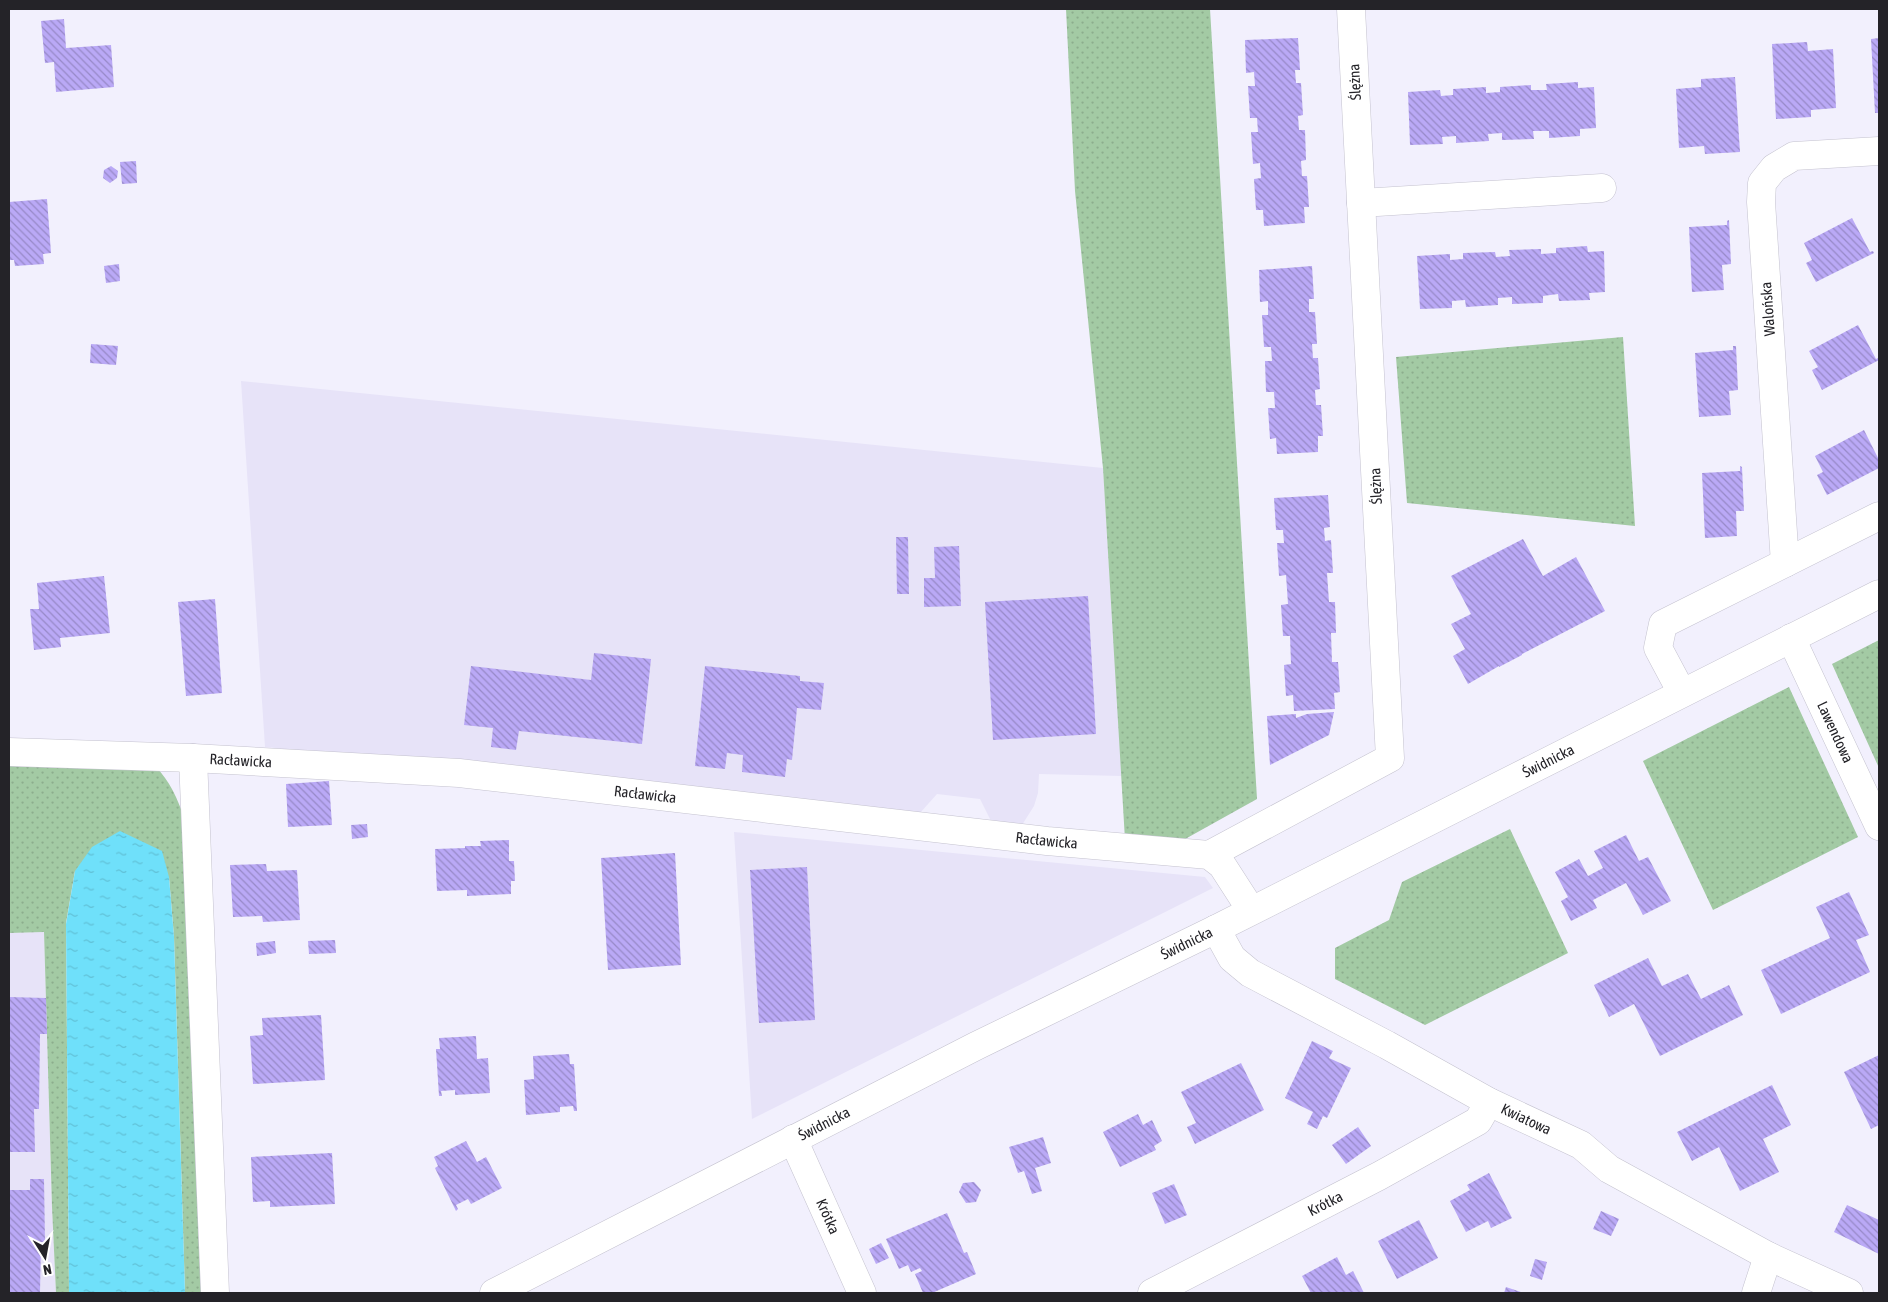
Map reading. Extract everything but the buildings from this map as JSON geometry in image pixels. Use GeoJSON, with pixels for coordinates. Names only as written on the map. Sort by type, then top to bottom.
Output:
{"type":"FeatureCollection","features":[{"type":"Feature","properties":{"kind":"street","name":"Ślężna"},"geometry":{"type":"LineString","coordinates":[[1209,855],[1390,758],[1351,9]]}},
{"type":"Feature","properties":{"kind":"street","name":"Walońska"},"geometry":{"type":"LineString","coordinates":[[1785,563],[1761,202],[1762,183],[1774,168],[1794,156],[1879,151]]}},
{"type":"Feature","properties":{"kind":"street"},"geometry":{"type":"LineString","coordinates":[[1361,204],[1602,188]]}},
{"type":"Feature","properties":{"kind":"street"},"geometry":{"type":"LineString","coordinates":[[1682,693],[1658,648],[1663,624],[1879,516]]}},
{"type":"Feature","properties":{"kind":"street","name":"Świdnicka"},"geometry":{"type":"LineString","coordinates":[[494,1293],[976,1046],[1216,929],[1879,594]]}},
{"type":"Feature","properties":{"kind":"street","name":"Lawendowa"},"geometry":{"type":"LineString","coordinates":[[1791,638],[1879,823]]}},
{"type":"Feature","properties":{"kind":"street","name":"Racławicka"},"geometry":{"type":"LineString","coordinates":[[9,752],[193,758],[459,773],[1047,841],[1209,855]]}},
{"type":"Feature","properties":{"kind":"street"},"geometry":{"type":"LineString","coordinates":[[193,758],[215,1293]]}},
{"type":"Feature","properties":{"kind":"street"},"geometry":{"type":"LineString","coordinates":[[1209,855],[1222,865],[1251,910]]}},
{"type":"Feature","properties":{"kind":"street","name":"Kwiatowa"},"geometry":{"type":"LineString","coordinates":[[1216,929],[1232,958],[1250,973],[1387,1045],[1489,1102],[1581,1145],[1609,1169],[1768,1256],[1849,1293]]}},
{"type":"Feature","properties":{"kind":"street","name":"Krótka"},"geometry":{"type":"LineString","coordinates":[[1152,1293],[1379,1176],[1478,1121],[1489,1102]]}},
{"type":"Feature","properties":{"kind":"street","name":"Krótka"},"geometry":{"type":"LineString","coordinates":[[793,1140],[862,1293]]}},
{"type":"Feature","properties":{"kind":"street"},"geometry":{"type":"LineString","coordinates":[[1756,1293],[1768,1256]]}},
{"type":"Feature","properties":{"kind":"shaded area"},"geometry":{"type":"Polygon","coordinates":[[[241,381],[1103,468],[1122,776],[1039,774],[1038,793],[1034,806],[1022,825],[991,821],[980,799],[937,794],[920,813],[265,747],[241,381]]]}},
{"type":"Feature","properties":{"kind":"shaded area"},"geometry":{"type":"Polygon","coordinates":[[[734,832],[1205,877],[1213,888],[752,1119],[734,832]]]}},
{"type":"Feature","properties":{"kind":"shaded area"},"geometry":{"type":"Polygon","coordinates":[[[44,932],[56,1293],[9,1293],[9,933],[44,932]]]}},
{"type":"Feature","properties":{"kind":"green space"},"geometry":{"type":"Polygon","coordinates":[[[1066,9],[1210,9],[1257,799],[1178,843],[1125,840],[1103,468],[1075,191],[1066,9]]]}},
{"type":"Feature","properties":{"kind":"green space"},"geometry":{"type":"Polygon","coordinates":[[[1623,337],[1635,526],[1407,503],[1396,357],[1623,337]]]}},
{"type":"Feature","properties":{"kind":"green space"},"geometry":{"type":"Polygon","coordinates":[[[1879,640],[1879,768],[1832,664],[1879,640]]]}},
{"type":"Feature","properties":{"kind":"green space"},"geometry":{"type":"Polygon","coordinates":[[[1789,687],[1858,837],[1713,910],[1643,761],[1789,687]]]}},
{"type":"Feature","properties":{"kind":"green space"},"geometry":{"type":"Polygon","coordinates":[[[9,764],[155,766],[176,796],[184,817],[208,1293],[185,1293],[174,937],[169,877],[75,871],[66,923],[69,1293],[56,1293],[44,932],[9,933],[9,764]]]}},
{"type":"Feature","properties":{"kind":"green space"},"geometry":{"type":"Polygon","coordinates":[[[1510,829],[1568,953],[1425,1025],[1335,979],[1335,948],[1389,920],[1402,882],[1510,829]]]}},
{"type":"Feature","properties":{"kind":"water"},"geometry":{"type":"Polygon","coordinates":[[[120,831],[162,851],[169,877],[174,937],[185,1293],[69,1293],[66,924],[75,871],[92,847],[120,831]]]}}]}
